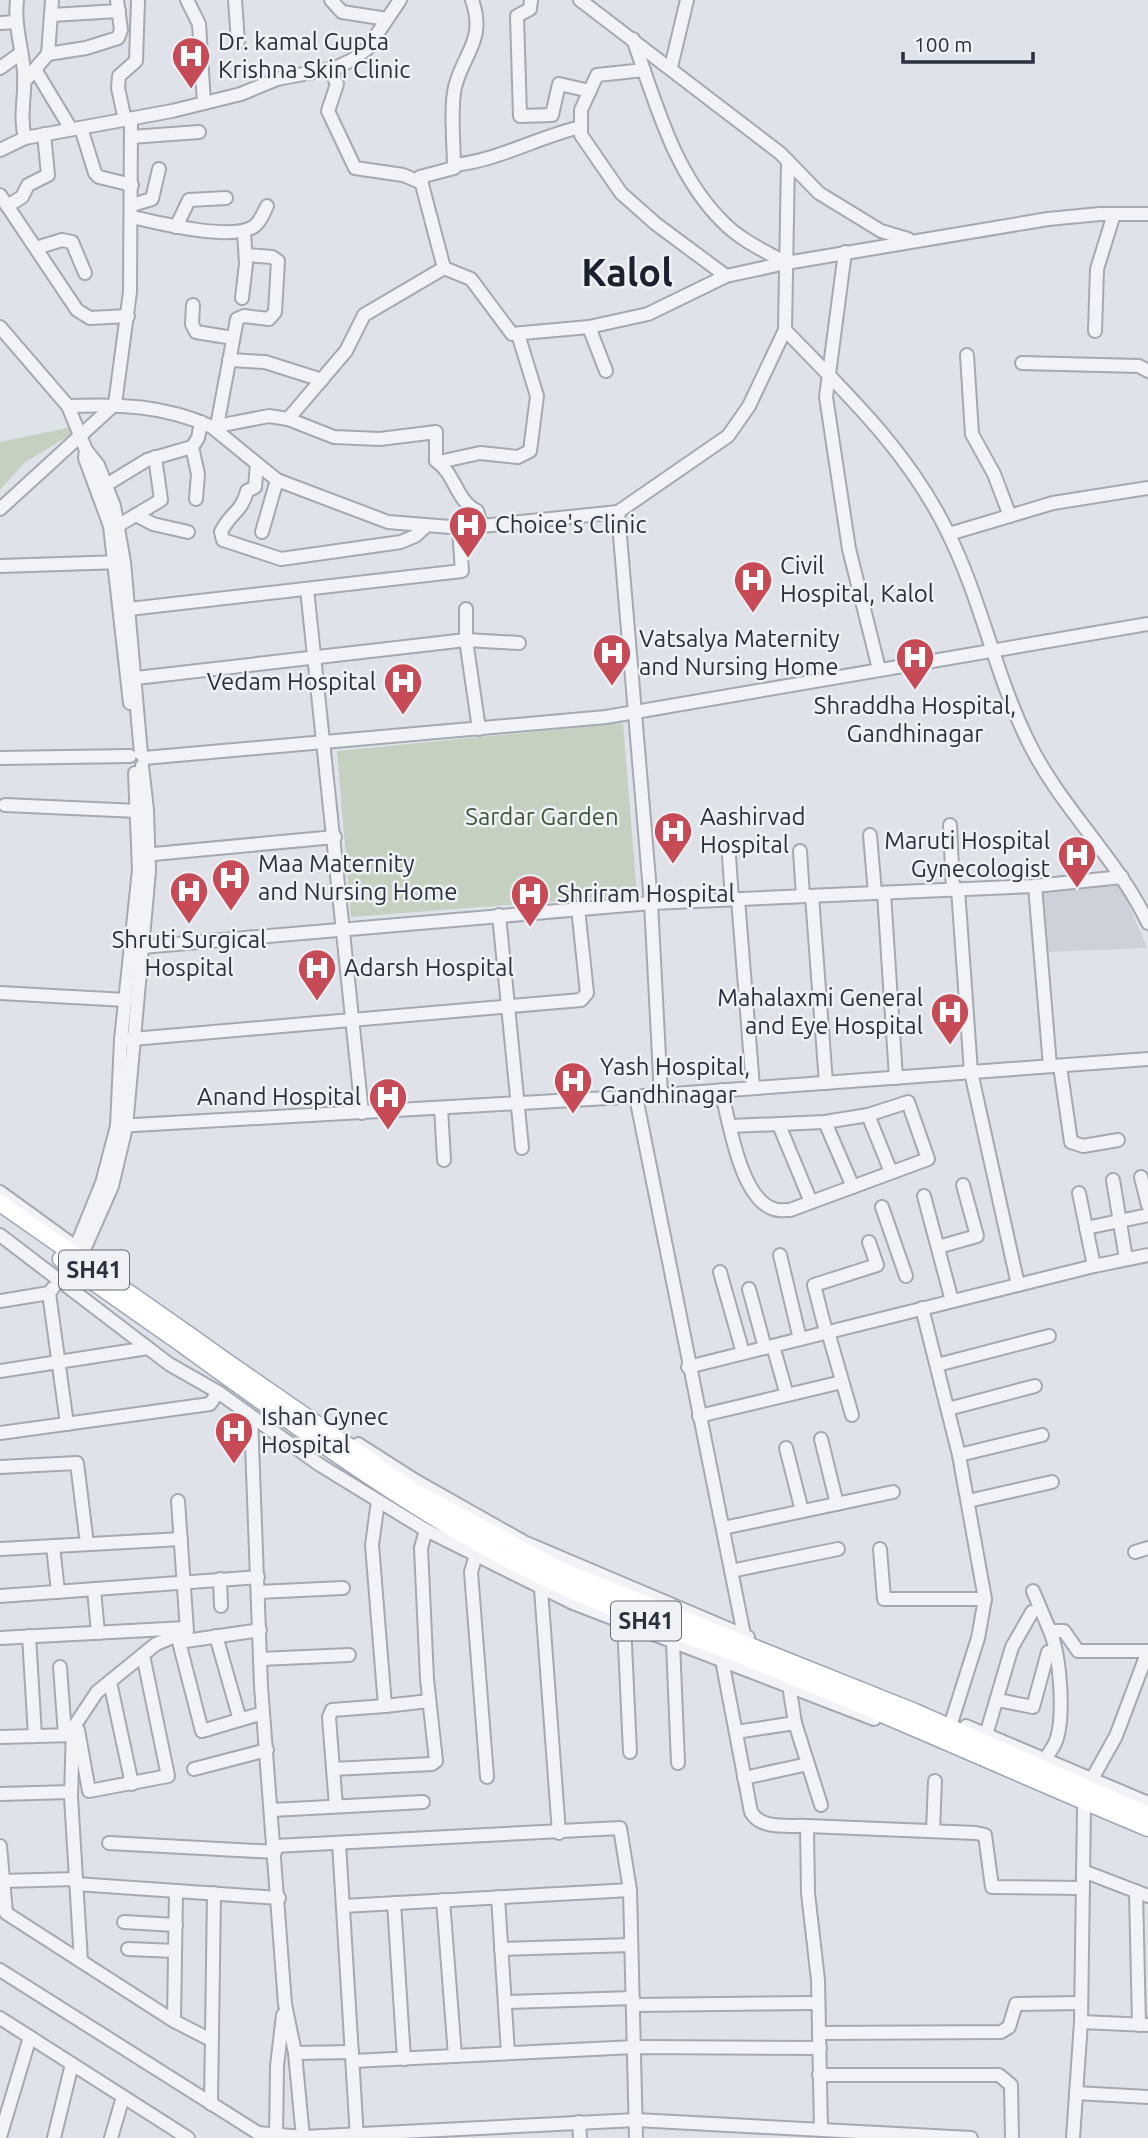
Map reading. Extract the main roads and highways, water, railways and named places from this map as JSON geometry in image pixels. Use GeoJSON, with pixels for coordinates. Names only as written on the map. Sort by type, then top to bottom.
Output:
{"type":"FeatureCollection","features":[{"type":"Feature","properties":{"kind":"main road","name":"SH41"},"geometry":{"type":"LineString","coordinates":[[0,1203],[410,1504],[525,1569],[602,1604],[748,1659],[1109,1805],[1148,1815]]}},
{"type":"Feature","properties":{"kind":"main road","name":"SH41"},"geometry":{"type":"LineString","coordinates":[[0,1216],[186,1340]]}},
{"type":"Feature","properties":{"kind":"main road","name":"SH41"},"geometry":{"type":"LineString","coordinates":[[1109,1805],[1148,1828]]}},
{"type":"Feature","properties":{"kind":"place","name":"Dr. kamal Gupta Krishna Skin Clinic"},"geometry":{"type":"Point","coordinates":[191,90]}},
{"type":"Feature","properties":{"kind":"place","name":"Choice's Clinic"},"geometry":{"type":"Point","coordinates":[468,559]}},
{"type":"Feature","properties":{"kind":"place","name":"Civil Hospital, Kalol"},"geometry":{"type":"Point","coordinates":[753,614]}},
{"type":"Feature","properties":{"kind":"place","name":"Vatsalya Maternity and Nursing Home"},"geometry":{"type":"Point","coordinates":[612,687]}},
{"type":"Feature","properties":{"kind":"place","name":"Shraddha Hospital, Gandhinagar"},"geometry":{"type":"Point","coordinates":[915,691]}},
{"type":"Feature","properties":{"kind":"place","name":"Vedam Hospital"},"geometry":{"type":"Point","coordinates":[403,716]}},
{"type":"Feature","properties":{"kind":"place","name":"Aashirvad Hospital"},"geometry":{"type":"Point","coordinates":[673,865]}},
{"type":"Feature","properties":{"kind":"place","name":"Maruti Hospital Gynecologist"},"geometry":{"type":"Point","coordinates":[1077,889]}},
{"type":"Feature","properties":{"kind":"place","name":"Maa Maternity and Nursing Home"},"geometry":{"type":"Point","coordinates":[231,912]}},
{"type":"Feature","properties":{"kind":"place","name":"Shruti Surgical Hospital"},"geometry":{"type":"Point","coordinates":[189,925]}},
{"type":"Feature","properties":{"kind":"place","name":"Shriram Hospital"},"geometry":{"type":"Point","coordinates":[530,928]}},
{"type":"Feature","properties":{"kind":"place","name":"Adarsh Hospital"},"geometry":{"type":"Point","coordinates":[317,1002]}},
{"type":"Feature","properties":{"kind":"place","name":"Mahalaxmi General and Eye Hospital"},"geometry":{"type":"Point","coordinates":[950,1046]}},
{"type":"Feature","properties":{"kind":"place","name":"Yash Hospital, Gandhinagar"},"geometry":{"type":"Point","coordinates":[573,1115]}},
{"type":"Feature","properties":{"kind":"place","name":"Anand Hospital"},"geometry":{"type":"Point","coordinates":[388,1131]}},
{"type":"Feature","properties":{"kind":"place","name":"Ishan Gynec Hospital"},"geometry":{"type":"Point","coordinates":[234,1465]}},
{"type":"Feature","properties":{"kind":"district","name":"Kalol"},"geometry":{"type":"Point","coordinates":[627,273]}},
{"type":"Feature","properties":{"kind":"park label","name":"Sardar Garden"},"geometry":{"type":"Point","coordinates":[542,817]}}]}
